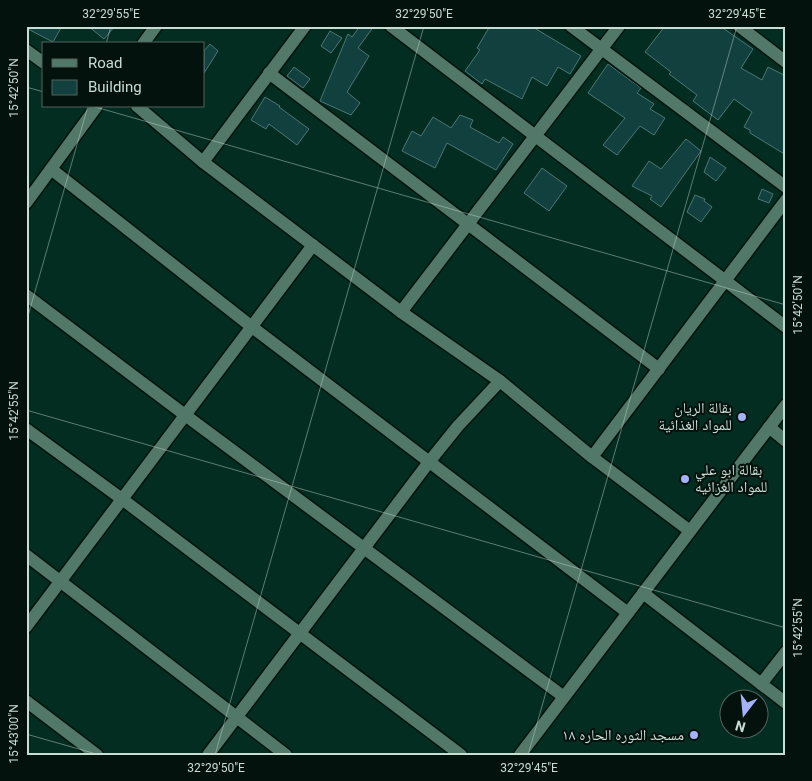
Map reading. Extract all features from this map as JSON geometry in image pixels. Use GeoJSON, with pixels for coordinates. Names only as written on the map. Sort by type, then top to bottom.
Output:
{"type":"FeatureCollection","features":[{"type":"Feature","properties":{"kind":"street"},"geometry":{"type":"LineString","coordinates":[[144,42],[156,26]]}},
{"type":"Feature","properties":{"kind":"street"},"geometry":{"type":"LineString","coordinates":[[203,162],[305,26]]}},
{"type":"Feature","properties":{"kind":"street"},"geometry":{"type":"LineString","coordinates":[[391,26],[786,327]]}},
{"type":"Feature","properties":{"kind":"street"},"geometry":{"type":"LineString","coordinates":[[571,26],[786,187]]}},
{"type":"Feature","properties":{"kind":"street"},"geometry":{"type":"LineString","coordinates":[[401,312],[619,26]]}},
{"type":"Feature","properties":{"kind":"street"},"geometry":{"type":"LineString","coordinates":[[739,26],[786,62]]}},
{"type":"Feature","properties":{"kind":"street"},"geometry":{"type":"LineString","coordinates":[[26,50],[42,62]]}},
{"type":"Feature","properties":{"kind":"street"},"geometry":{"type":"LineString","coordinates":[[269,72],[658,369]]}},
{"type":"Feature","properties":{"kind":"street"},"geometry":{"type":"LineString","coordinates":[[29,195],[51,169],[96,108]]}},
{"type":"Feature","properties":{"kind":"street"},"geometry":{"type":"LineString","coordinates":[[139,108],[203,162],[401,312],[500,381],[592,457],[690,531]]}},
{"type":"Feature","properties":{"kind":"street"},"geometry":{"type":"LineString","coordinates":[[51,169],[252,327],[628,613]]}},
{"type":"Feature","properties":{"kind":"street"},"geometry":{"type":"LineString","coordinates":[[592,457],[786,200]]}},
{"type":"Feature","properties":{"kind":"street"},"geometry":{"type":"LineString","coordinates":[[26,628],[313,245]]}},
{"type":"Feature","properties":{"kind":"street"},"geometry":{"type":"LineString","coordinates":[[26,294],[185,415],[564,697]]}},
{"type":"Feature","properties":{"kind":"street"},"geometry":{"type":"LineString","coordinates":[[208,755],[429,462],[458,426],[500,381]]}},
{"type":"Feature","properties":{"kind":"street"},"geometry":{"type":"LineString","coordinates":[[521,754],[786,405]]}},
{"type":"Feature","properties":{"kind":"street"},"geometry":{"type":"LineString","coordinates":[[769,427],[786,441]]}},
{"type":"Feature","properties":{"kind":"street"},"geometry":{"type":"LineString","coordinates":[[26,429],[122,499],[461,755]]}},
{"type":"Feature","properties":{"kind":"street"},"geometry":{"type":"LineString","coordinates":[[26,555],[286,755]]}},
{"type":"Feature","properties":{"kind":"street"},"geometry":{"type":"LineString","coordinates":[[643,593],[786,703]]}},
{"type":"Feature","properties":{"kind":"street"},"geometry":{"type":"LineString","coordinates":[[761,684],[786,652]]}},
{"type":"Feature","properties":{"kind":"street"},"geometry":{"type":"LineString","coordinates":[[26,701],[97,755]]}},
{"type":"Feature","properties":{"kind":"building"},"geometry":{"type":"Polygon","coordinates":[[[26,26],[62,26],[53,42],[26,28],[26,26]]]}},
{"type":"Feature","properties":{"kind":"building"},"geometry":{"type":"Polygon","coordinates":[[[88,26],[115,26],[104,39],[88,26]]]}},
{"type":"Feature","properties":{"kind":"building"},"geometry":{"type":"Polygon","coordinates":[[[360,26],[374,26],[358,48],[369,56],[347,92],[360,103],[351,115],[320,101],[348,34],[352,37],[360,26]]]}},
{"type":"Feature","properties":{"kind":"building"},"geometry":{"type":"Polygon","coordinates":[[[490,26],[531,26],[581,56],[570,74],[558,67],[547,86],[532,77],[522,99],[485,79],[482,84],[465,71],[480,50],[477,48],[490,26]]]}},
{"type":"Feature","properties":{"kind":"building"},"geometry":{"type":"Polygon","coordinates":[[[665,26],[720,26],[753,49],[741,68],[762,80],[768,67],[786,76],[786,155],[750,133],[750,130],[744,127],[752,112],[734,99],[718,120],[693,101],[697,95],[669,74],[671,72],[645,52],[665,26]]]}},
{"type":"Feature","properties":{"kind":"building"},"geometry":{"type":"Polygon","coordinates":[[[330,31],[342,38],[331,53],[321,46],[330,31]]]}},
{"type":"Feature","properties":{"kind":"building"},"geometry":{"type":"Polygon","coordinates":[[[210,44],[218,51],[205,71],[205,50],[210,44]]]}},
{"type":"Feature","properties":{"kind":"building"},"geometry":{"type":"Polygon","coordinates":[[[608,64],[641,88],[637,93],[654,104],[650,109],[665,118],[654,135],[640,126],[617,155],[603,145],[625,118],[588,93],[608,64]]]}},
{"type":"Feature","properties":{"kind":"building"},"geometry":{"type":"Polygon","coordinates":[[[294,67],[310,79],[303,88],[287,76],[294,67]]]}},
{"type":"Feature","properties":{"kind":"building"},"geometry":{"type":"Polygon","coordinates":[[[265,97],[280,106],[309,129],[297,145],[269,124],[266,129],[251,120],[265,97]]]}},
{"type":"Feature","properties":{"kind":"building"},"geometry":{"type":"Polygon","coordinates":[[[460,115],[473,120],[470,127],[499,143],[503,137],[513,144],[496,170],[447,143],[435,168],[402,151],[412,131],[421,136],[433,117],[451,128],[460,115]]]}},
{"type":"Feature","properties":{"kind":"building"},"geometry":{"type":"Polygon","coordinates":[[[686,139],[701,151],[661,207],[650,199],[652,196],[632,186],[649,161],[661,169],[686,139]]]}},
{"type":"Feature","properties":{"kind":"building"},"geometry":{"type":"Polygon","coordinates":[[[710,157],[726,168],[716,181],[704,172],[710,157]]]}},
{"type":"Feature","properties":{"kind":"building"},"geometry":{"type":"Polygon","coordinates":[[[542,168],[567,186],[549,211],[524,193],[542,168]]]}},
{"type":"Feature","properties":{"kind":"building"},"geometry":{"type":"Polygon","coordinates":[[[762,189],[773,194],[769,203],[758,199],[762,189]]]}},
{"type":"Feature","properties":{"kind":"building"},"geometry":{"type":"Polygon","coordinates":[[[695,195],[705,199],[704,201],[712,207],[701,222],[687,212],[695,195]]]}},
{"type":"Feature","properties":{"kind":"place","name":"بقالة الريان للمواد الغذائية"},"geometry":{"type":"Point","coordinates":[742,417]}},
{"type":"Feature","properties":{"kind":"place","name":"بقالة ابو علي للمواد الغزائيه"},"geometry":{"type":"Point","coordinates":[685,479]}},
{"type":"Feature","properties":{"kind":"place","name":"مسجد الثوره الحاره ١٨"},"geometry":{"type":"Point","coordinates":[694,735]}}]}
